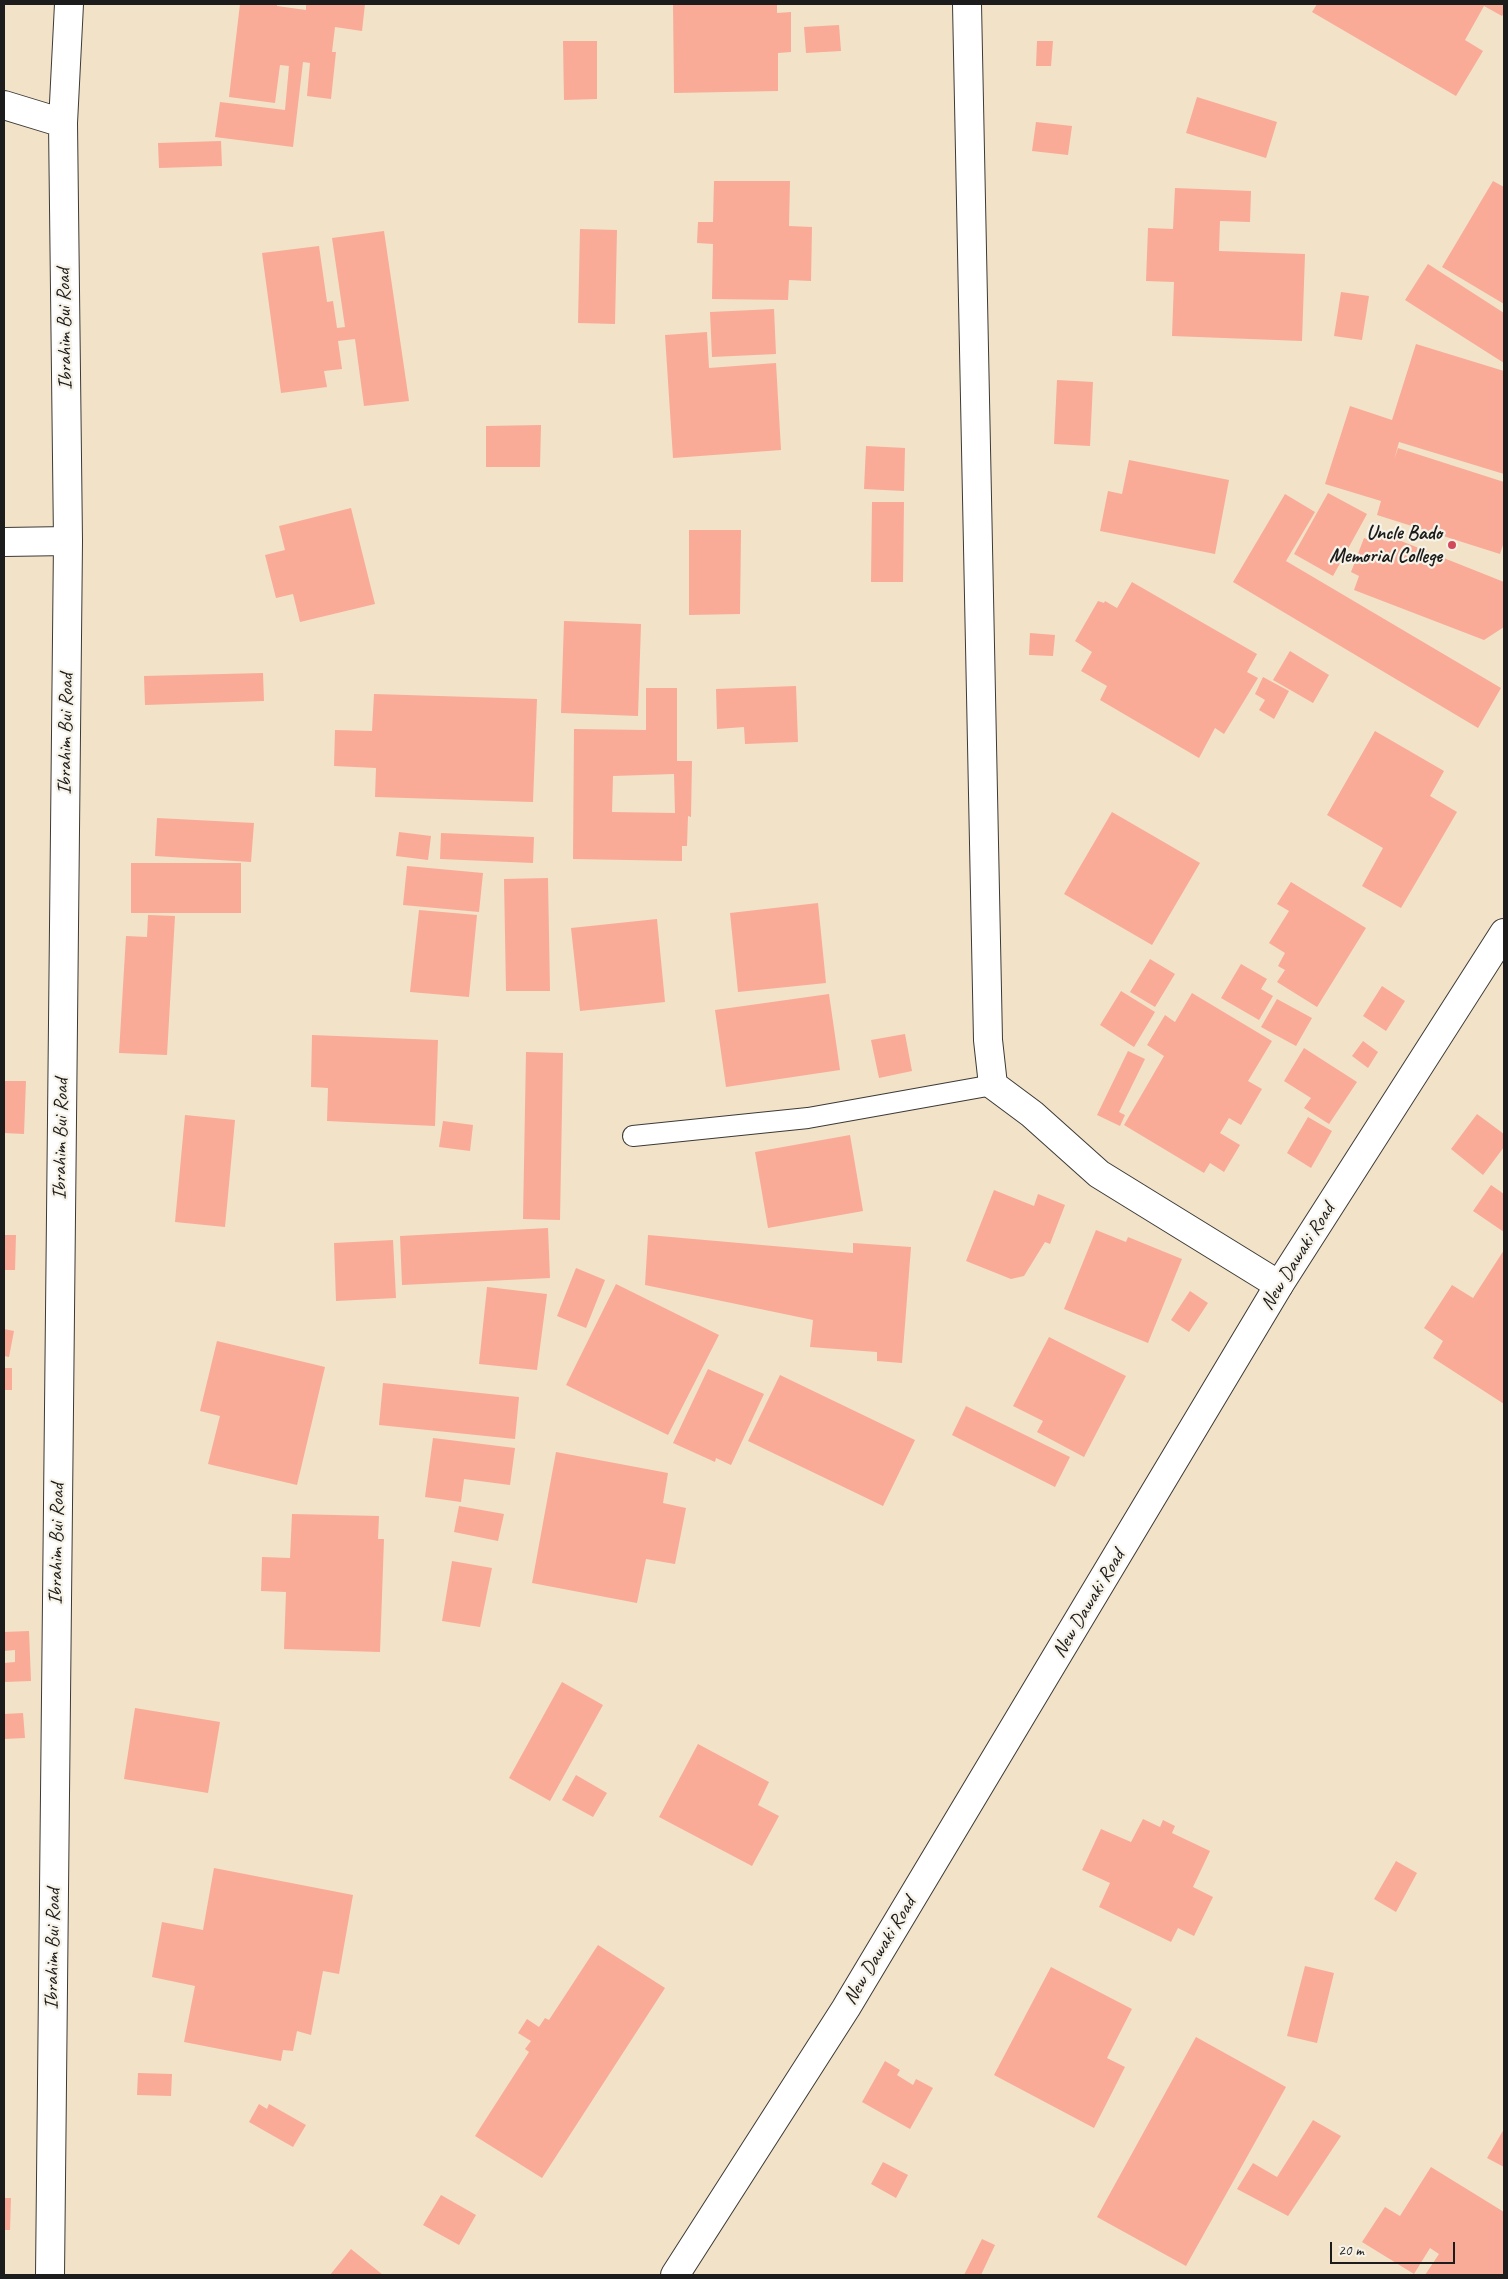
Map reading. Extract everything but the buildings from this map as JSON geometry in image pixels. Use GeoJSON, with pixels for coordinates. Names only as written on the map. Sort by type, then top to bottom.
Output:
{"type":"FeatureCollection","features":[{"type":"Feature","properties":{"kind":"street","name":"Ibrahim Bui Road"},"geometry":{"type":"LineString","coordinates":[[50,2275],[68,541],[63,123],[68,4]]}},
{"type":"Feature","properties":{"kind":"street"},"geometry":{"type":"LineString","coordinates":[[968,4],[988,1040],[993,1085],[1032,1114],[1099,1174],[1279,1285]]}},
{"type":"Feature","properties":{"kind":"street"},"geometry":{"type":"LineString","coordinates":[[4,105],[63,123]]}},
{"type":"Feature","properties":{"kind":"street"},"geometry":{"type":"LineString","coordinates":[[4,542],[68,541]]}},
{"type":"Feature","properties":{"kind":"street","name":"New Dawaki Road"},"geometry":{"type":"LineString","coordinates":[[675,2275],[846,2008],[1279,1285],[1504,933]]}},
{"type":"Feature","properties":{"kind":"lane"},"geometry":{"type":"LineString","coordinates":[[633,1136],[808,1118],[993,1085]]}},
{"type":"Feature","properties":{"kind":"place","name":"Uncle Bado Memorial College"},"geometry":{"type":"Point","coordinates":[1452,545]}}]}
